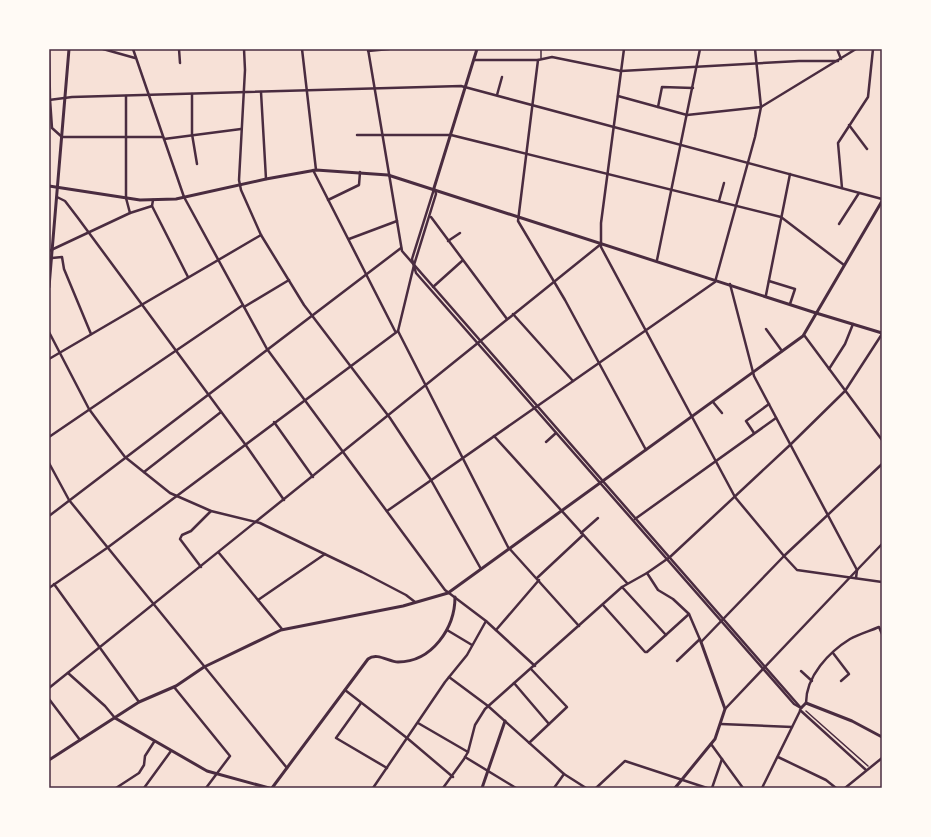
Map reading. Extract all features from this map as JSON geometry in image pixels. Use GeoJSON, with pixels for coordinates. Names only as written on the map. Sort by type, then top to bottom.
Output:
{"type":"FeatureCollection","features":[{"type":"Feature","properties":{"kind":"street"},"geometry":{"type":"LineString","coordinates":[[49,49],[49,100],[52,128],[62,137],[163,138],[241,129]]}},
{"type":"Feature","properties":{"kind":"street"},"geometry":{"type":"LineString","coordinates":[[103,49],[136,58]]}},
{"type":"Feature","properties":{"kind":"street"},"geometry":{"type":"LineString","coordinates":[[133,49],[184,198],[267,349],[448,593],[486,621],[535,666]]}},
{"type":"Feature","properties":{"kind":"street"},"geometry":{"type":"LineString","coordinates":[[179,49],[180,63]]}},
{"type":"Feature","properties":{"kind":"street"},"geometry":{"type":"LineString","coordinates":[[244,49],[244,93],[241,129],[240,185],[261,235],[311,316],[388,416],[430,480],[482,569]]}},
{"type":"Feature","properties":{"kind":"street"},"geometry":{"type":"LineString","coordinates":[[302,49],[315,170],[328,200],[510,549],[580,626]]}},
{"type":"Feature","properties":{"kind":"street"},"geometry":{"type":"LineString","coordinates":[[389,49],[368,50],[373,88],[401,248],[414,266],[538,406],[633,521],[794,704],[866,770]]}},
{"type":"Feature","properties":{"kind":"street"},"geometry":{"type":"LineString","coordinates":[[477,49],[412,259],[416,273],[556,433],[670,557],[765,666],[800,709]]}},
{"type":"Feature","properties":{"kind":"street"},"geometry":{"type":"LineString","coordinates":[[541,49],[532,105],[518,221],[554,281],[646,450]]}},
{"type":"Feature","properties":{"kind":"street"},"geometry":{"type":"LineString","coordinates":[[624,49],[607,174],[600,243],[715,462],[735,497],[784,556],[797,570],[882,582]]}},
{"type":"Feature","properties":{"kind":"street"},"geometry":{"type":"LineString","coordinates":[[657,260],[700,49]]}},
{"type":"Feature","properties":{"kind":"street"},"geometry":{"type":"LineString","coordinates":[[387,511],[717,279],[748,163],[761,107],[755,49]]}},
{"type":"Feature","properties":{"kind":"street"},"geometry":{"type":"LineString","coordinates":[[837,49],[839,60]]}},
{"type":"Feature","properties":{"kind":"street"},"geometry":{"type":"LineString","coordinates":[[618,96],[687,115],[761,107],[856,49]]}},
{"type":"Feature","properties":{"kind":"street"},"geometry":{"type":"LineString","coordinates":[[842,188],[838,143],[868,97],[873,49]]}},
{"type":"Feature","properties":{"kind":"street"},"geometry":{"type":"LineString","coordinates":[[49,287],[69,50]]}},
{"type":"Feature","properties":{"kind":"street"},"geometry":{"type":"LineString","coordinates":[[474,60],[539,59],[552,57],[621,71],[839,60]]}},
{"type":"Feature","properties":{"kind":"street"},"geometry":{"type":"LineString","coordinates":[[497,96],[502,77]]}},
{"type":"Feature","properties":{"kind":"street"},"geometry":{"type":"LineString","coordinates":[[49,100],[72,97],[244,93],[458,85],[882,200],[804,335],[602,483],[448,593],[403,606],[282,629],[204,667],[174,687],[139,702],[49,760]]}},
{"type":"Feature","properties":{"kind":"street"},"geometry":{"type":"LineString","coordinates":[[658,107],[662,87],[693,88]]}},
{"type":"Feature","properties":{"kind":"street"},"geometry":{"type":"LineString","coordinates":[[261,92],[266,179]]}},
{"type":"Feature","properties":{"kind":"street"},"geometry":{"type":"LineString","coordinates":[[192,94],[192,134],[197,164]]}},
{"type":"Feature","properties":{"kind":"street"},"geometry":{"type":"LineString","coordinates":[[126,96],[126,198],[130,213]]}},
{"type":"Feature","properties":{"kind":"street"},"geometry":{"type":"LineString","coordinates":[[849,125],[867,148]]}},
{"type":"Feature","properties":{"kind":"street"},"geometry":{"type":"LineString","coordinates":[[357,135],[450,135],[607,174],[671,188],[781,217],[844,265]]}},
{"type":"Feature","properties":{"kind":"street"},"geometry":{"type":"LineString","coordinates":[[312,137],[313,143]]}},
{"type":"Feature","properties":{"kind":"street"},"geometry":{"type":"LineString","coordinates":[[49,186],[126,198],[153,200],[184,198],[266,179],[315,170],[388,175],[434,188],[600,243],[766,295],[816,313],[882,333],[845,391],[735,497],[670,557],[647,573],[622,587],[535,666],[488,706],[475,725],[468,752],[453,777],[443,788]]}},
{"type":"Feature","properties":{"kind":"street"},"geometry":{"type":"LineString","coordinates":[[328,200],[359,185],[360,172]]}},
{"type":"Feature","properties":{"kind":"street"},"geometry":{"type":"LineString","coordinates":[[766,295],[790,174]]}},
{"type":"Feature","properties":{"kind":"street"},"geometry":{"type":"LineString","coordinates":[[719,201],[724,183]]}},
{"type":"Feature","properties":{"kind":"street"},"geometry":{"type":"LineString","coordinates":[[49,588],[107,548],[396,331],[436,194],[434,188]]}},
{"type":"Feature","properties":{"kind":"street"},"geometry":{"type":"LineString","coordinates":[[839,224],[859,193]]}},
{"type":"Feature","properties":{"kind":"street"},"geometry":{"type":"LineString","coordinates":[[57,197],[65,201],[89,233],[245,444],[284,500]]}},
{"type":"Feature","properties":{"kind":"street"},"geometry":{"type":"LineString","coordinates":[[153,200],[152,206],[188,277]]}},
{"type":"Feature","properties":{"kind":"street"},"geometry":{"type":"LineString","coordinates":[[49,251],[130,213],[152,206]]}},
{"type":"Feature","properties":{"kind":"street"},"geometry":{"type":"LineString","coordinates":[[430,216],[507,320]]}},
{"type":"Feature","properties":{"kind":"street"},"geometry":{"type":"LineString","coordinates":[[349,239],[397,221]]}},
{"type":"Feature","properties":{"kind":"street"},"geometry":{"type":"LineString","coordinates":[[448,242],[460,233]]}},
{"type":"Feature","properties":{"kind":"street"},"geometry":{"type":"LineString","coordinates":[[49,359],[261,235]]}},
{"type":"Feature","properties":{"kind":"street"},"geometry":{"type":"LineString","coordinates":[[49,688],[219,553],[600,243]]}},
{"type":"Feature","properties":{"kind":"street"},"geometry":{"type":"LineString","coordinates":[[49,516],[207,394],[401,248]]}},
{"type":"Feature","properties":{"kind":"street"},"geometry":{"type":"LineString","coordinates":[[52,258],[62,257],[64,269],[90,334]]}},
{"type":"Feature","properties":{"kind":"street"},"geometry":{"type":"LineString","coordinates":[[434,287],[462,261]]}},
{"type":"Feature","properties":{"kind":"street"},"geometry":{"type":"LineString","coordinates":[[49,437],[175,351],[244,306],[289,280]]}},
{"type":"Feature","properties":{"kind":"street"},"geometry":{"type":"LineString","coordinates":[[769,280],[795,289],[790,304]]}},
{"type":"Feature","properties":{"kind":"street"},"geometry":{"type":"LineString","coordinates":[[729,284],[753,373],[857,570],[856,578]]}},
{"type":"Feature","properties":{"kind":"street"},"geometry":{"type":"LineString","coordinates":[[513,314],[573,381]]}},
{"type":"Feature","properties":{"kind":"street"},"geometry":{"type":"LineString","coordinates":[[829,369],[845,344],[853,324]]}},
{"type":"Feature","properties":{"kind":"street"},"geometry":{"type":"LineString","coordinates":[[766,330],[782,352]]}},
{"type":"Feature","properties":{"kind":"street"},"geometry":{"type":"LineString","coordinates":[[49,332],[89,409],[125,457],[176,496],[211,511],[257,522],[326,554],[402,593],[415,602]]}},
{"type":"Feature","properties":{"kind":"street"},"geometry":{"type":"LineString","coordinates":[[804,335],[882,440]]}},
{"type":"Feature","properties":{"kind":"street"},"geometry":{"type":"LineString","coordinates":[[713,402],[722,413]]}},
{"type":"Feature","properties":{"kind":"street"},"geometry":{"type":"LineString","coordinates":[[754,433],[746,421],[769,404]]}},
{"type":"Feature","properties":{"kind":"street"},"geometry":{"type":"LineString","coordinates":[[144,472],[221,412]]}},
{"type":"Feature","properties":{"kind":"street"},"geometry":{"type":"LineString","coordinates":[[633,521],[776,418]]}},
{"type":"Feature","properties":{"kind":"street"},"geometry":{"type":"LineString","coordinates":[[274,422],[312,477]]}},
{"type":"Feature","properties":{"kind":"street"},"geometry":{"type":"LineString","coordinates":[[546,442],[556,433]]}},
{"type":"Feature","properties":{"kind":"street"},"geometry":{"type":"LineString","coordinates":[[494,436],[627,583]]}},
{"type":"Feature","properties":{"kind":"street"},"geometry":{"type":"LineString","coordinates":[[49,463],[69,500],[288,768]]}},
{"type":"Feature","properties":{"kind":"street"},"geometry":{"type":"LineString","coordinates":[[677,661],[721,622],[784,556],[882,464]]}},
{"type":"Feature","properties":{"kind":"street"},"geometry":{"type":"LineString","coordinates":[[201,567],[180,539],[182,535],[191,531],[211,511]]}},
{"type":"Feature","properties":{"kind":"street"},"geometry":{"type":"LineString","coordinates":[[496,630],[538,579],[598,518]]}},
{"type":"Feature","properties":{"kind":"street"},"geometry":{"type":"LineString","coordinates":[[675,788],[716,739],[725,709],[882,544]]}},
{"type":"Feature","properties":{"kind":"street"},"geometry":{"type":"LineString","coordinates":[[219,553],[282,629]]}},
{"type":"Feature","properties":{"kind":"street"},"geometry":{"type":"LineString","coordinates":[[258,600],[326,554]]}},
{"type":"Feature","properties":{"kind":"street"},"geometry":{"type":"LineString","coordinates":[[647,573],[658,590],[673,599],[689,614],[701,641],[725,709]]}},
{"type":"Feature","properties":{"kind":"street"},"geometry":{"type":"LineString","coordinates":[[54,584],[139,702]]}},
{"type":"Feature","properties":{"kind":"street"},"geometry":{"type":"LineString","coordinates":[[622,587],[666,635]]}},
{"type":"Feature","properties":{"kind":"street"},"geometry":{"type":"LineString","coordinates":[[68,673],[105,706],[115,718],[154,742],[216,774],[271,788],[288,768],[370,657],[399,662],[423,657],[434,647],[447,630],[455,612],[455,597]]}},
{"type":"Feature","properties":{"kind":"street"},"geometry":{"type":"LineString","coordinates":[[603,605],[645,652],[689,614]]}},
{"type":"Feature","properties":{"kind":"street"},"geometry":{"type":"LineString","coordinates":[[373,788],[449,677],[467,655],[486,621]]}},
{"type":"Feature","properties":{"kind":"street"},"geometry":{"type":"LineString","coordinates":[[762,788],[800,709],[806,703],[806,694],[822,662],[851,639],[859,635],[879,627],[882,634]]}},
{"type":"Feature","properties":{"kind":"street"},"geometry":{"type":"LineString","coordinates":[[447,630],[472,645]]}},
{"type":"Feature","properties":{"kind":"street"},"geometry":{"type":"LineString","coordinates":[[833,653],[849,674],[841,681]]}},
{"type":"Feature","properties":{"kind":"street"},"geometry":{"type":"LineString","coordinates":[[529,743],[567,707],[531,669]]}},
{"type":"Feature","properties":{"kind":"street"},"geometry":{"type":"LineString","coordinates":[[801,671],[812,681]]}},
{"type":"Feature","properties":{"kind":"street"},"geometry":{"type":"LineString","coordinates":[[449,677],[488,706],[564,774],[586,788]]}},
{"type":"Feature","properties":{"kind":"street"},"geometry":{"type":"LineString","coordinates":[[514,683],[549,724]]}},
{"type":"Feature","properties":{"kind":"street"},"geometry":{"type":"LineString","coordinates":[[174,687],[230,756],[206,788]]}},
{"type":"Feature","properties":{"kind":"street"},"geometry":{"type":"LineString","coordinates":[[345,690],[407,738],[453,777]]}},
{"type":"Feature","properties":{"kind":"street"},"geometry":{"type":"LineString","coordinates":[[49,698],[80,740]]}},
{"type":"Feature","properties":{"kind":"street"},"geometry":{"type":"LineString","coordinates":[[362,703],[336,738],[387,768]]}},
{"type":"Feature","properties":{"kind":"street"},"geometry":{"type":"LineString","coordinates":[[806,703],[852,721],[882,737]]}},
{"type":"Feature","properties":{"kind":"street"},"geometry":{"type":"LineString","coordinates":[[806,711],[868,766]]}},
{"type":"Feature","properties":{"kind":"street"},"geometry":{"type":"LineString","coordinates":[[482,788],[505,721]]}},
{"type":"Feature","properties":{"kind":"street"},"geometry":{"type":"LineString","coordinates":[[418,723],[468,752]]}},
{"type":"Feature","properties":{"kind":"street"},"geometry":{"type":"LineString","coordinates":[[721,724],[792,727]]}},
{"type":"Feature","properties":{"kind":"street"},"geometry":{"type":"LineString","coordinates":[[116,788],[139,773],[144,765],[144,756],[154,742]]}},
{"type":"Feature","properties":{"kind":"street"},"geometry":{"type":"LineString","coordinates":[[711,744],[743,788]]}},
{"type":"Feature","properties":{"kind":"street"},"geometry":{"type":"LineString","coordinates":[[144,788],[171,751]]}},
{"type":"Feature","properties":{"kind":"street"},"geometry":{"type":"LineString","coordinates":[[465,757],[516,788]]}},
{"type":"Feature","properties":{"kind":"street"},"geometry":{"type":"LineString","coordinates":[[778,757],[826,780],[836,788]]}},
{"type":"Feature","properties":{"kind":"street"},"geometry":{"type":"LineString","coordinates":[[712,788],[722,758]]}},
{"type":"Feature","properties":{"kind":"street"},"geometry":{"type":"LineString","coordinates":[[845,788],[882,758]]}},
{"type":"Feature","properties":{"kind":"street"},"geometry":{"type":"LineString","coordinates":[[596,788],[625,761],[707,788]]}},
{"type":"Feature","properties":{"kind":"street"},"geometry":{"type":"LineString","coordinates":[[554,788],[564,774]]}}]}
